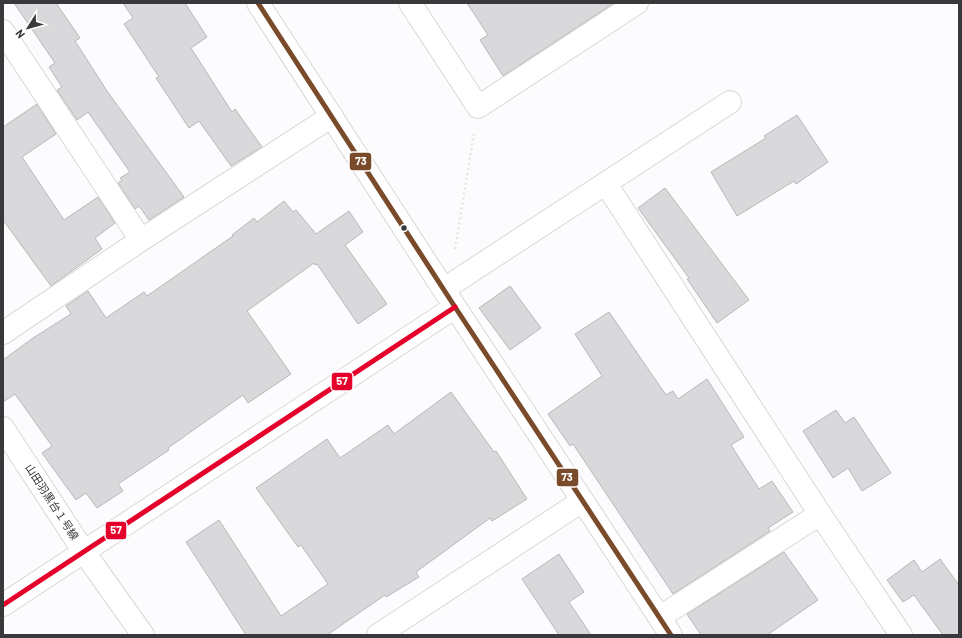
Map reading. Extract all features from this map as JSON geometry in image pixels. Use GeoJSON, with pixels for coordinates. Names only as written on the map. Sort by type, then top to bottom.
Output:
{"type":"FeatureCollection","features":[{"type":"Feature","properties":{"kind":"street"},"geometry":{"type":"LineString","coordinates":[[258,3],[582,501],[672,635]]}},
{"type":"Feature","properties":{"kind":"street"},"geometry":{"type":"LineString","coordinates":[[410,3],[478,107],[637,3]]}},
{"type":"Feature","properties":{"kind":"street"},"geometry":{"type":"LineString","coordinates":[[3,31],[141,240]]}},
{"type":"Feature","properties":{"kind":"street"},"geometry":{"type":"LineString","coordinates":[[444,289],[730,102]]}},
{"type":"Feature","properties":{"kind":"street"},"geometry":{"type":"LineString","coordinates":[[3,332],[332,116]]}},
{"type":"Feature","properties":{"kind":"street"},"geometry":{"type":"LineString","coordinates":[[606,184],[820,514],[901,635]]}},
{"type":"Feature","properties":{"kind":"street"},"geometry":{"type":"LineString","coordinates":[[3,605],[455,307]]}},
{"type":"Feature","properties":{"kind":"street","name":"山田羽黒台１号線"},"geometry":{"type":"LineString","coordinates":[[3,428],[84,552],[142,635]]}},
{"type":"Feature","properties":{"kind":"street"},"geometry":{"type":"LineString","coordinates":[[378,635],[400,629],[582,501]]}},
{"type":"Feature","properties":{"kind":"street"},"geometry":{"type":"LineString","coordinates":[[660,617],[820,514]]}},
{"type":"Feature","properties":{"kind":"path"},"geometry":{"type":"LineString","coordinates":[[469,273],[454,252],[478,107]]}},
{"type":"Feature","properties":{"kind":"building"},"geometry":{"type":"Polygon","coordinates":[[[14,3],[56,3],[80,38],[75,41],[107,91],[184,197],[149,220],[139,206],[135,209],[118,183],[122,180],[120,178],[130,172],[88,112],[77,120],[57,90],[62,87],[49,67],[55,63],[14,3]]]}},
{"type":"Feature","properties":{"kind":"building"},"geometry":{"type":"Polygon","coordinates":[[[123,3],[185,3],[207,37],[191,48],[232,112],[235,109],[262,147],[231,166],[199,121],[189,128],[156,78],[159,77],[124,24],[133,18],[123,3]]]}},
{"type":"Feature","properties":{"kind":"building"},"geometry":{"type":"Polygon","coordinates":[[[467,3],[614,3],[503,76],[480,40],[488,35],[467,3]]]}},
{"type":"Feature","properties":{"kind":"building"},"geometry":{"type":"Polygon","coordinates":[[[37,104],[56,134],[22,157],[64,220],[98,197],[115,223],[95,238],[102,249],[51,286],[3,220],[3,127],[37,104]]]}},
{"type":"Feature","properties":{"kind":"building"},"geometry":{"type":"Polygon","coordinates":[[[797,115],[828,162],[796,184],[794,181],[737,216],[711,172],[766,138],[764,136],[797,115]]]}},
{"type":"Feature","properties":{"kind":"building"},"geometry":{"type":"Polygon","coordinates":[[[665,188],[749,300],[717,323],[687,279],[689,278],[638,208],[665,188]]]}},
{"type":"Feature","properties":{"kind":"building"},"geometry":{"type":"Polygon","coordinates":[[[284,201],[293,212],[296,210],[316,234],[349,211],[363,232],[345,245],[387,304],[358,324],[317,264],[315,265],[314,263],[247,311],[291,374],[248,403],[243,395],[168,448],[169,450],[118,484],[123,491],[97,508],[86,493],[76,500],[42,453],[52,446],[15,394],[3,402],[3,360],[33,338],[71,314],[66,306],[88,291],[106,318],[144,292],[147,296],[233,236],[232,235],[254,218],[257,222],[284,201]]]}},
{"type":"Feature","properties":{"kind":"building"},"geometry":{"type":"Polygon","coordinates":[[[510,286],[541,328],[510,350],[479,308],[510,286]]]}},
{"type":"Feature","properties":{"kind":"building"},"geometry":{"type":"Polygon","coordinates":[[[609,312],[666,395],[673,391],[678,399],[707,379],[744,437],[731,445],[759,489],[772,481],[793,512],[768,528],[770,531],[673,594],[573,444],[570,446],[548,414],[602,376],[575,334],[609,312]]]}},
{"type":"Feature","properties":{"kind":"building"},"geometry":{"type":"Polygon","coordinates":[[[451,392],[494,452],[496,451],[527,499],[492,521],[490,518],[416,572],[419,577],[386,597],[385,595],[327,635],[246,635],[186,542],[219,520],[281,616],[328,584],[301,545],[298,547],[256,488],[327,439],[340,458],[388,425],[394,434],[451,392]]]}},
{"type":"Feature","properties":{"kind":"building"},"geometry":{"type":"Polygon","coordinates":[[[836,410],[845,423],[854,417],[891,473],[862,491],[848,468],[833,478],[803,431],[836,410]]]}},
{"type":"Feature","properties":{"kind":"building"},"geometry":{"type":"Polygon","coordinates":[[[784,552],[818,600],[767,635],[701,635],[687,614],[784,552]]]}},
{"type":"Feature","properties":{"kind":"building"},"geometry":{"type":"Polygon","coordinates":[[[559,554],[584,592],[569,602],[591,635],[559,635],[522,579],[559,554]]]}},
{"type":"Feature","properties":{"kind":"building"},"geometry":{"type":"Polygon","coordinates":[[[940,559],[959,585],[959,635],[943,635],[914,595],[903,602],[887,580],[914,560],[922,572],[940,559]]]}},
{"type":"Feature","properties":{"kind":"transit line","name":"73"},"geometry":{"type":"LineString","coordinates":[[258,3],[455,307],[671,635]]}},
{"type":"Feature","properties":{"kind":"transit line","name":"57"},"geometry":{"type":"LineString","coordinates":[[3,605],[455,307]]}}]}
